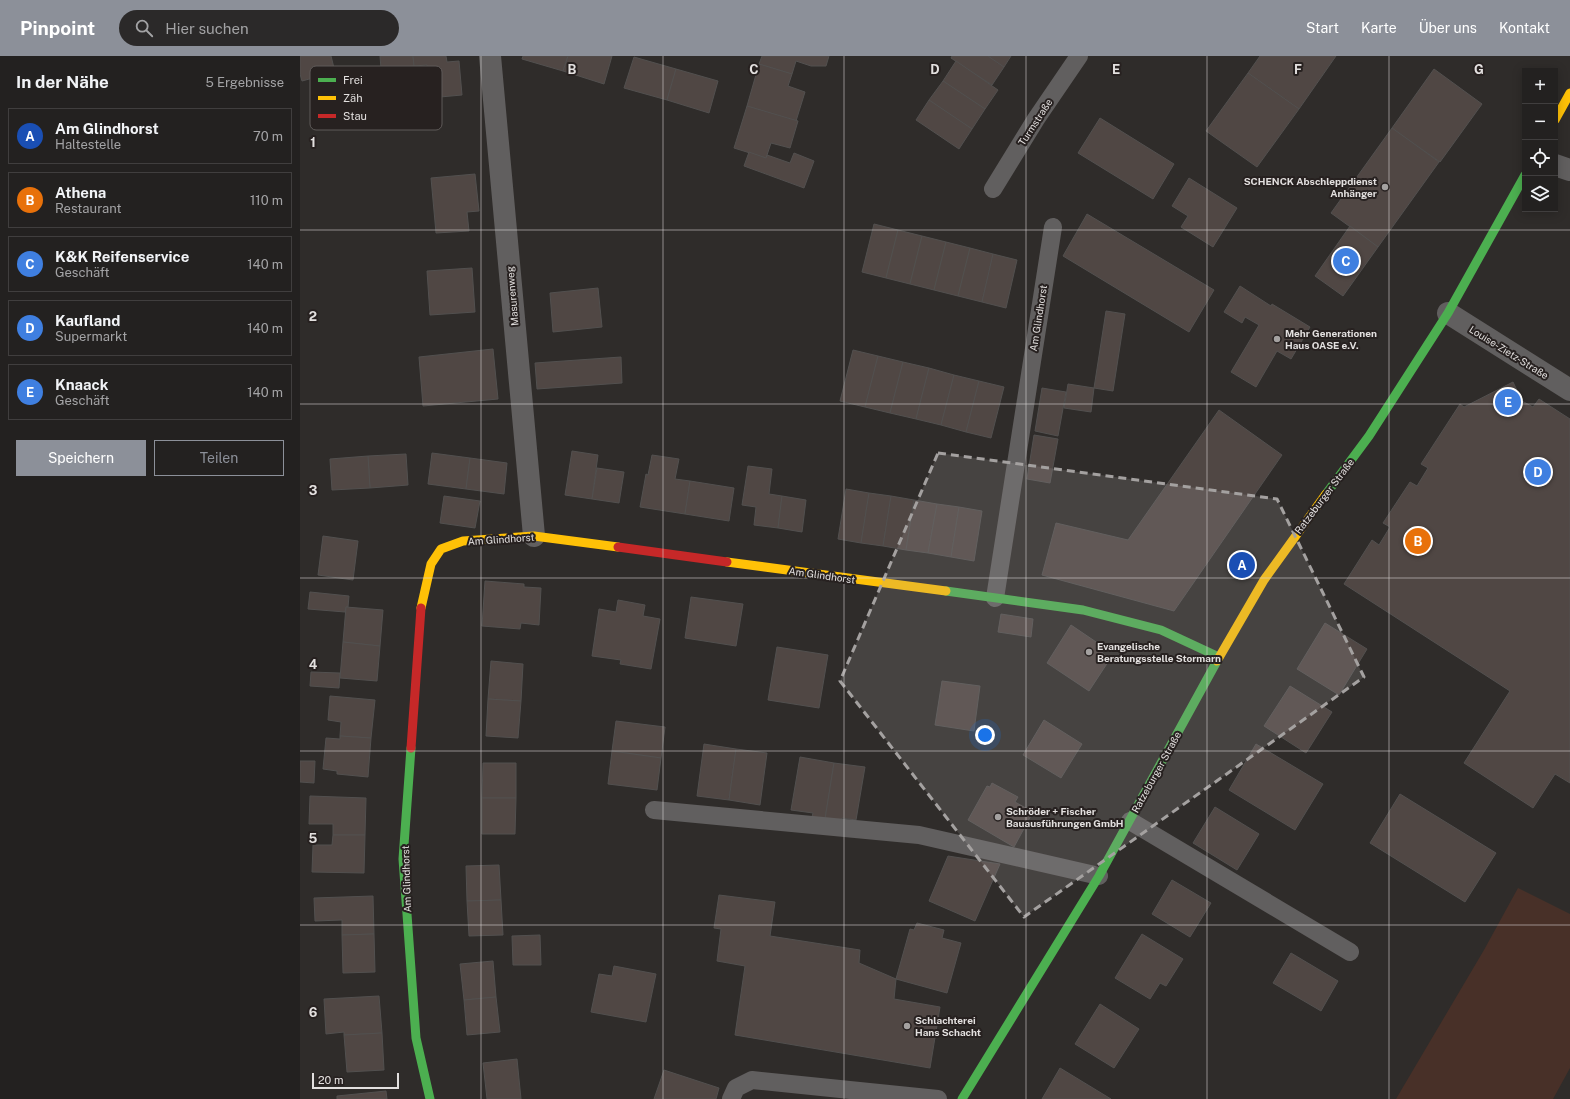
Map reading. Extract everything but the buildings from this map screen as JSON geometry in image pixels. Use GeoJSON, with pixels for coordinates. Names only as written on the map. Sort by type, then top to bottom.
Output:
{"type":"FeatureCollection","features":[{"type":"Feature","properties":{"kind":"street","name":"Masurenweg"},"geometry":{"type":"LineString","coordinates":[[490,56],[534,536]]}},
{"type":"Feature","properties":{"kind":"street"},"geometry":{"type":"LineString","coordinates":[[1558,115],[1570,93]]}},
{"type":"Feature","properties":{"kind":"street"},"geometry":{"type":"LineString","coordinates":[[1558,166],[1570,170]]}},
{"type":"Feature","properties":{"kind":"street","name":"Ratzeburger Straße"},"geometry":{"type":"LineString","coordinates":[[962,1099],[1099,876],[1219,657],[1264,580],[1369,436],[1448,313],[1524,176]]}},
{"type":"Feature","properties":{"kind":"street","name":"Louise-Zietz-Straße"},"geometry":{"type":"LineString","coordinates":[[1448,313],[1570,390]]}},
{"type":"Feature","properties":{"kind":"street","name":"Am Glindhorst"},"geometry":{"type":"LineString","coordinates":[[430,1099],[416,1038],[403,860],[421,606],[431,564],[441,549],[463,541],[534,536],[1083,610],[1161,630],[1219,657]]}},
{"type":"Feature","properties":{"kind":"lane","name":"Turmstraße"},"geometry":{"type":"LineString","coordinates":[[993,189],[1036,119],[1078,56]]}},
{"type":"Feature","properties":{"kind":"lane","name":"Am Glindhorst"},"geometry":{"type":"LineString","coordinates":[[995,598],[1053,227]]}},
{"type":"Feature","properties":{"kind":"lane"},"geometry":{"type":"LineString","coordinates":[[654,810],[919,835],[1099,876]]}},
{"type":"Feature","properties":{"kind":"lane","name":"Ratzeburger Straße"},"geometry":{"type":"LineString","coordinates":[[1130,821],[1350,952]]}},
{"type":"Feature","properties":{"kind":"lane"},"geometry":{"type":"LineString","coordinates":[[731,1099],[736,1088],[752,1080],[938,1099]]}},
{"type":"Feature","properties":{"kind":"highlighted area"},"geometry":{"type":"Polygon","coordinates":[[[938,453],[1277,499],[1364,677],[1024,917],[840,681],[938,453]]]}},
{"type":"Feature","properties":{"kind":"shaded area"},"geometry":{"type":"Polygon","coordinates":[[[1518,888],[1570,914],[1570,1068],[1553,1099],[1396,1099],[1484,950],[1518,888]]]}},
{"type":"Feature","properties":{"kind":"traffic: fast"},"geometry":{"type":"LineString","coordinates":[[1326,494],[1369,436],[1448,313],[1524,176]]}},
{"type":"Feature","properties":{"kind":"traffic: fast"},"geometry":{"type":"LineString","coordinates":[[946,591],[1083,610],[1161,630],[1219,657]]}},
{"type":"Feature","properties":{"kind":"traffic: fast"},"geometry":{"type":"LineString","coordinates":[[962,1099],[1099,876],[1217,661]]}},
{"type":"Feature","properties":{"kind":"traffic: fast"},"geometry":{"type":"LineString","coordinates":[[411,748],[403,859],[416,1038],[430,1099]]}},
{"type":"Feature","properties":{"kind":"traffic: slow"},"geometry":{"type":"LineString","coordinates":[[1558,115],[1570,93]]}},
{"type":"Feature","properties":{"kind":"traffic: slow"},"geometry":{"type":"LineString","coordinates":[[1217,661],[1264,580],[1326,494]]}},
{"type":"Feature","properties":{"kind":"traffic: slow"},"geometry":{"type":"LineString","coordinates":[[421,608],[431,564],[441,549],[463,541],[534,536],[618,547]]}},
{"type":"Feature","properties":{"kind":"traffic: slow"},"geometry":{"type":"LineString","coordinates":[[727,562],[946,591]]}},
{"type":"Feature","properties":{"kind":"traffic: jam"},"geometry":{"type":"LineString","coordinates":[[618,547],[727,562]]}},
{"type":"Feature","properties":{"kind":"traffic: jam"},"geometry":{"type":"LineString","coordinates":[[411,748],[421,608]]}},
{"type":"Feature","properties":{"kind":"place","name":"SCHENCK Abschleppdienst Anhänger"},"geometry":{"type":"Point","coordinates":[1385,187]}},
{"type":"Feature","properties":{"kind":"place","name":"K&K Reifenservice"},"geometry":{"type":"Point","coordinates":[1346,261]}},
{"type":"Feature","properties":{"kind":"place","name":"Mehr Generationen Haus OASE e.V."},"geometry":{"type":"Point","coordinates":[1277,339]}},
{"type":"Feature","properties":{"kind":"place","name":"Knaack"},"geometry":{"type":"Point","coordinates":[1508,402]}},
{"type":"Feature","properties":{"kind":"place","name":"Kaufland"},"geometry":{"type":"Point","coordinates":[1538,472]}},
{"type":"Feature","properties":{"kind":"place","name":"Athena"},"geometry":{"type":"Point","coordinates":[1418,541]}},
{"type":"Feature","properties":{"kind":"place","name":"Am Glindhorst"},"geometry":{"type":"Point","coordinates":[1242,565]}},
{"type":"Feature","properties":{"kind":"place","name":"Evangelische Beratungsstelle Stormarn"},"geometry":{"type":"Point","coordinates":[1089,652]}},
{"type":"Feature","properties":{"kind":"place","name":"Schröder + Fischer Bauausführungen GmbH"},"geometry":{"type":"Point","coordinates":[998,817]}},
{"type":"Feature","properties":{"kind":"place","name":"Schlachterei Hans Schacht"},"geometry":{"type":"Point","coordinates":[907,1026]}}]}
